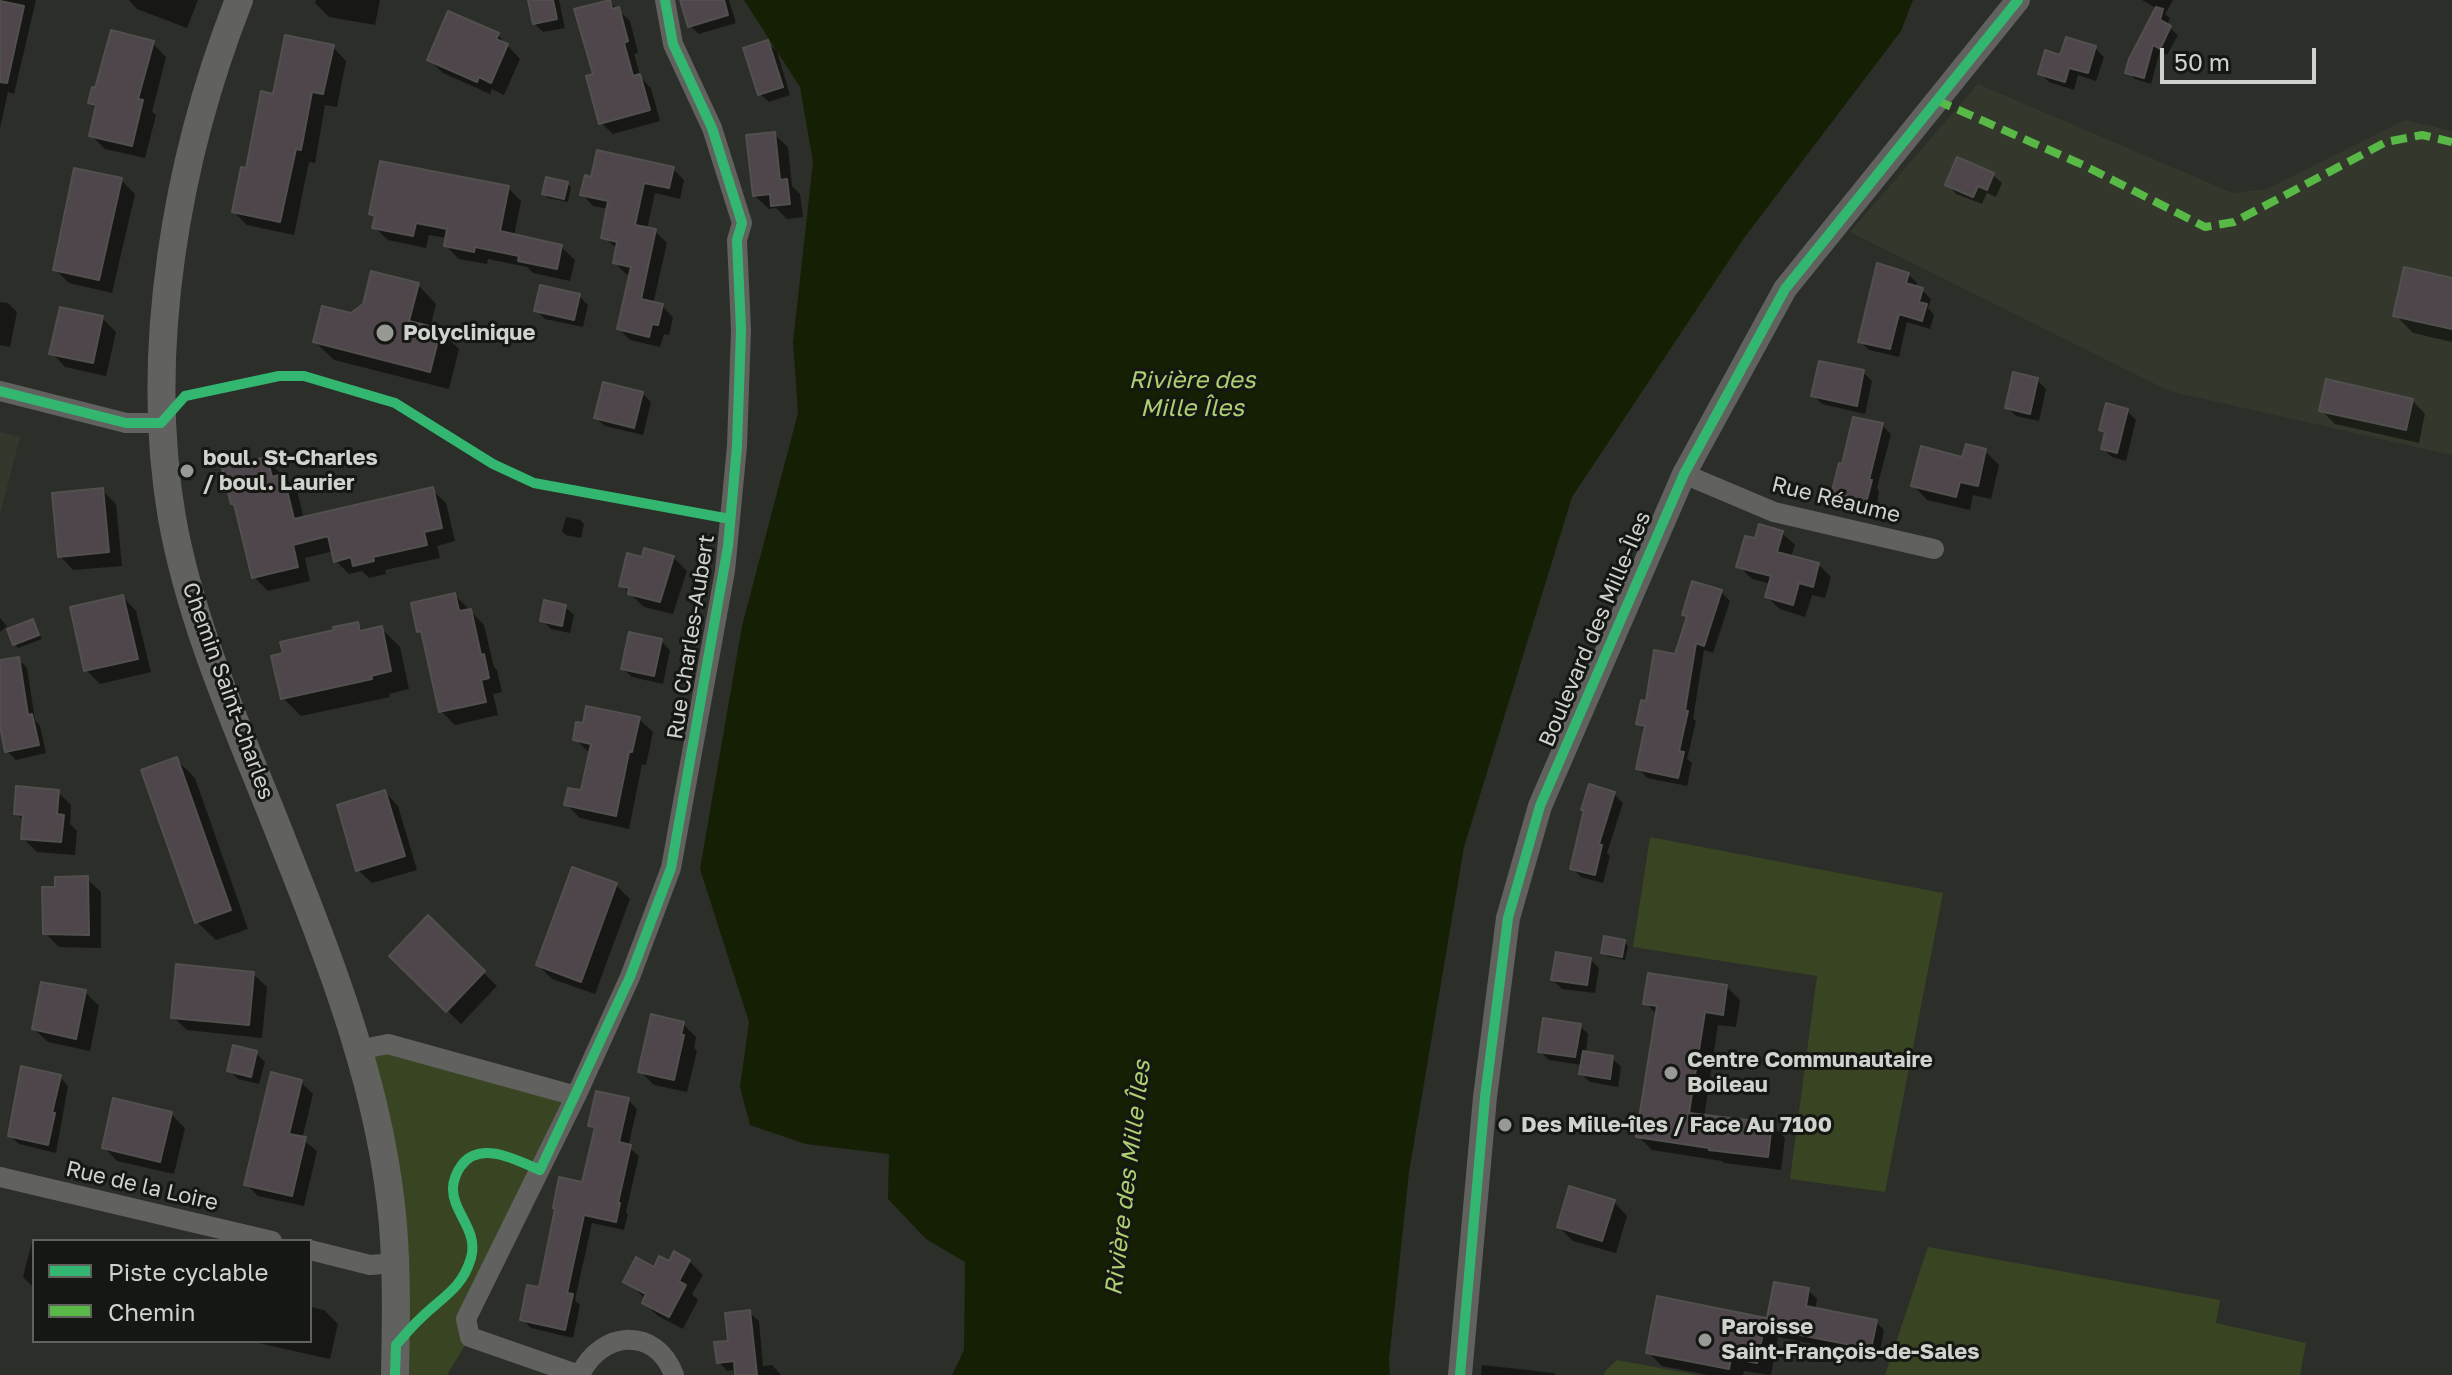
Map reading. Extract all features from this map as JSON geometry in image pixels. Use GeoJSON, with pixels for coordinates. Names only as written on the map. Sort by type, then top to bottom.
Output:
{"type":"FeatureCollection","features":[{"type":"Feature","properties":{"kind":"main road","name":"Chemin Saint-Charles"},"geometry":{"type":"LineString","coordinates":[[239,0],[201,113],[180,203],[168,293],[161,423],[173,522],[196,609],[222,689],[333,975],[374,1111],[393,1224],[395,1375]]}},
{"type":"Feature","properties":{"kind":"street","name":"Rue Charles-Aubert"},"geometry":{"type":"LineString","coordinates":[[580,1375],[470,1337],[466,1319],[576,1096],[630,977],[671,868],[725,571],[737,446],[741,330],[737,240],[742,223],[712,128],[673,44],[665,0]]}},
{"type":"Feature","properties":{"kind":"street","name":"Boulevard des Mille-Îles"},"geometry":{"type":"LineString","coordinates":[[1460,1375],[1485,1097],[1508,918],[1540,806],[1684,474],[1785,289],[2018,0]]}},
{"type":"Feature","properties":{"kind":"street"},"geometry":{"type":"LineString","coordinates":[[0,391],[126,423],[161,423]]}},
{"type":"Feature","properties":{"kind":"street","name":"Rue Réaume"},"geometry":{"type":"LineString","coordinates":[[1684,474],[1774,512],[1934,549]]}},
{"type":"Feature","properties":{"kind":"street"},"geometry":{"type":"LineString","coordinates":[[358,1050],[388,1044],[576,1096]]}},
{"type":"Feature","properties":{"kind":"street","name":"Rue de la Loire"},"geometry":{"type":"LineString","coordinates":[[0,1177],[264,1239]]}},
{"type":"Feature","properties":{"kind":"street"},"geometry":{"type":"LineString","coordinates":[[312,1250],[370,1265],[395,1263]]}},
{"type":"Feature","properties":{"kind":"street"},"geometry":{"type":"LineString","coordinates":[[580,1375],[586,1361],[597,1350],[611,1342],[626,1339],[641,1341],[655,1348],[667,1359],[674,1375]]}},
{"type":"Feature","properties":{"kind":"shaded area"},"geometry":{"type":"Polygon","coordinates":[[[1978,84],[2233,193],[2267,189],[2405,120],[2452,131],[2452,455],[2169,391],[1850,232],[1978,84]]]}},
{"type":"Feature","properties":{"kind":"shaded area"},"geometry":{"type":"Polygon","coordinates":[[[0,432],[20,437],[0,514],[0,432]]]}},
{"type":"Feature","properties":{"kind":"shaded area"},"geometry":{"type":"Polygon","coordinates":[[[1650,837],[1943,893],[1885,1192],[1790,1179],[1817,976],[1633,947],[1650,837]]]}},
{"type":"Feature","properties":{"kind":"shaded area"},"geometry":{"type":"Polygon","coordinates":[[[358,1050],[397,1051],[576,1096],[466,1319],[470,1337],[447,1375],[393,1375],[396,1345],[358,1050]]]}},
{"type":"Feature","properties":{"kind":"shaded area"},"geometry":{"type":"Polygon","coordinates":[[[1928,1247],[2220,1300],[2216,1323],[2306,1343],[2300,1375],[1885,1375],[1928,1247]]]}},
{"type":"Feature","properties":{"kind":"shaded area"},"geometry":{"type":"Polygon","coordinates":[[[1617,1360],[1698,1375],[1604,1375],[1617,1360]]]}},
{"type":"Feature","properties":{"kind":"water","name":"Rivière des Mille Îles"},"geometry":{"type":"Polygon","coordinates":[[[744,0],[1913,0],[1901,31],[1744,238],[1572,497],[1464,847],[1409,1172],[1390,1375],[952,1375],[964,1350],[965,1262],[926,1239],[888,1199],[889,1154],[806,1144],[750,1125],[740,1087],[749,1022],[700,869],[742,626],[798,413],[793,342],[813,162],[800,87],[744,0]]]}},
{"type":"Feature","properties":{"kind":"building"},"geometry":{"type":"Polygon","coordinates":[[[528,0],[553,0],[557,19],[533,24],[528,0]]]}},
{"type":"Feature","properties":{"kind":"building"},"geometry":{"type":"Polygon","coordinates":[[[610,0],[612,9],[619,7],[633,76],[640,74],[650,110],[599,124],[586,76],[593,74],[574,9],[610,0]]]}},
{"type":"Feature","properties":{"kind":"building"},"geometry":{"type":"Polygon","coordinates":[[[680,0],[724,0],[728,15],[688,27],[680,0]]]}},
{"type":"Feature","properties":{"kind":"building"},"geometry":{"type":"Polygon","coordinates":[[[0,1],[24,6],[7,83],[0,82],[0,1]]]}},
{"type":"Feature","properties":{"kind":"building"},"geometry":{"type":"Polygon","coordinates":[[[2156,7],[2163,9],[2160,20],[2171,26],[2160,49],[2153,45],[2144,78],[2125,73],[2129,59],[2156,7]]]}},
{"type":"Feature","properties":{"kind":"building"},"geometry":{"type":"Polygon","coordinates":[[[448,11],[499,33],[496,39],[508,44],[491,83],[479,77],[477,82],[427,60],[448,11]]]}},
{"type":"Feature","properties":{"kind":"building"},"geometry":{"type":"Polygon","coordinates":[[[111,30],[154,41],[138,99],[143,100],[132,146],[89,136],[96,105],[88,103],[111,30]]]}},
{"type":"Feature","properties":{"kind":"building"},"geometry":{"type":"Polygon","coordinates":[[[285,35],[334,45],[323,94],[312,92],[301,150],[296,149],[280,222],[232,212],[241,167],[246,168],[261,91],[273,94],[285,35]]]}},
{"type":"Feature","properties":{"kind":"building"},"geometry":{"type":"Polygon","coordinates":[[[2066,37],[2096,46],[2088,73],[2069,68],[2065,82],[2038,74],[2045,50],[2060,55],[2066,37]]]}},
{"type":"Feature","properties":{"kind":"building"},"geometry":{"type":"Polygon","coordinates":[[[768,40],[783,87],[758,95],[743,48],[768,40]]]}},
{"type":"Feature","properties":{"kind":"building"},"geometry":{"type":"Polygon","coordinates":[[[775,132],[780,180],[787,179],[790,204],[771,206],[770,194],[753,196],[746,135],[775,132]]]}},
{"type":"Feature","properties":{"kind":"building"},"geometry":{"type":"Polygon","coordinates":[[[597,150],[674,167],[669,188],[644,183],[635,225],[656,229],[641,299],[663,304],[658,325],[652,324],[649,337],[617,329],[631,267],[613,263],[617,242],[601,238],[608,201],[580,195],[585,175],[591,177],[597,150]]]}},
{"type":"Feature","properties":{"kind":"building"},"geometry":{"type":"Polygon","coordinates":[[[1957,157],[1994,173],[1987,190],[1978,186],[1973,197],[1945,185],[1957,157]]]}},
{"type":"Feature","properties":{"kind":"building"},"geometry":{"type":"Polygon","coordinates":[[[380,161],[509,186],[500,231],[562,245],[557,269],[518,261],[519,256],[475,247],[474,252],[444,246],[447,229],[416,223],[413,236],[372,228],[375,216],[369,214],[380,161]]]}},
{"type":"Feature","properties":{"kind":"building"},"geometry":{"type":"Polygon","coordinates":[[[74,168],[122,178],[99,280],[53,270],[74,168]]]}},
{"type":"Feature","properties":{"kind":"building"},"geometry":{"type":"Polygon","coordinates":[[[546,177],[568,182],[564,199],[542,194],[546,177]]]}},
{"type":"Feature","properties":{"kind":"building"},"geometry":{"type":"Polygon","coordinates":[[[1877,263],[1909,273],[1906,283],[1923,288],[1919,302],[1927,304],[1922,321],[1899,314],[1890,349],[1858,342],[1877,263]]]}},
{"type":"Feature","properties":{"kind":"building"},"geometry":{"type":"Polygon","coordinates":[[[2404,267],[2452,278],[2452,329],[2393,316],[2404,267]]]}},
{"type":"Feature","properties":{"kind":"building"},"geometry":{"type":"Polygon","coordinates":[[[371,271],[419,283],[409,321],[441,329],[430,372],[313,342],[322,306],[351,313],[363,304],[371,271]]]}},
{"type":"Feature","properties":{"kind":"building"},"geometry":{"type":"Polygon","coordinates":[[[540,285],[580,294],[574,320],[534,311],[540,285]]]}},
{"type":"Feature","properties":{"kind":"building"},"geometry":{"type":"Polygon","coordinates":[[[60,307],[103,316],[93,363],[49,354],[60,307]]]}},
{"type":"Feature","properties":{"kind":"building"},"geometry":{"type":"Polygon","coordinates":[[[1819,361],[1864,370],[1857,406],[1811,396],[1819,361]]]}},
{"type":"Feature","properties":{"kind":"building"},"geometry":{"type":"Polygon","coordinates":[[[2013,372],[2038,378],[2030,414],[2005,408],[2013,372]]]}},
{"type":"Feature","properties":{"kind":"building"},"geometry":{"type":"Polygon","coordinates":[[[2326,379],[2413,399],[2406,430],[2319,411],[2326,379]]]}},
{"type":"Feature","properties":{"kind":"building"},"geometry":{"type":"Polygon","coordinates":[[[603,382],[643,392],[634,428],[594,418],[603,382]]]}},
{"type":"Feature","properties":{"kind":"building"},"geometry":{"type":"Polygon","coordinates":[[[2106,403],[2128,409],[2117,453],[2101,449],[2105,432],[2099,430],[2106,403]]]}},
{"type":"Feature","properties":{"kind":"building"},"geometry":{"type":"Polygon","coordinates":[[[1853,417],[1883,423],[1866,503],[1831,495],[1853,417]]]}},
{"type":"Feature","properties":{"kind":"building"},"geometry":{"type":"Polygon","coordinates":[[[1966,444],[1986,449],[1978,486],[1960,482],[1956,497],[1911,486],[1921,446],[1962,457],[1966,444]]]}},
{"type":"Feature","properties":{"kind":"building"},"geometry":{"type":"Polygon","coordinates":[[[267,457],[272,477],[283,474],[294,519],[433,487],[442,528],[424,532],[427,545],[373,557],[374,561],[353,566],[351,557],[334,562],[328,536],[293,545],[298,567],[252,578],[222,468],[267,457]]]}},
{"type":"Feature","properties":{"kind":"building"},"geometry":{"type":"Polygon","coordinates":[[[103,488],[109,552],[58,557],[52,493],[103,488]]]}},
{"type":"Feature","properties":{"kind":"building"},"geometry":{"type":"Polygon","coordinates":[[[1759,524],[1783,531],[1777,552],[1819,563],[1813,587],[1799,583],[1793,605],[1765,597],[1771,576],[1736,567],[1745,536],[1755,538],[1759,524]]]}},
{"type":"Feature","properties":{"kind":"building"},"geometry":{"type":"Polygon","coordinates":[[[644,548],[674,556],[660,602],[628,594],[629,588],[619,586],[627,553],[642,557],[644,548]]]}},
{"type":"Feature","properties":{"kind":"building"},"geometry":{"type":"Polygon","coordinates":[[[1692,581],[1722,590],[1704,646],[1696,643],[1685,710],[1688,711],[1679,751],[1684,752],[1678,778],[1636,769],[1645,726],[1636,724],[1641,700],[1646,701],[1654,650],[1675,654],[1687,616],[1682,615],[1692,581]]]}},
{"type":"Feature","properties":{"kind":"building"},"geometry":{"type":"Polygon","coordinates":[[[455,593],[459,611],[471,609],[481,655],[484,654],[489,678],[481,680],[486,702],[439,712],[421,631],[417,632],[411,603],[455,593]]]}},
{"type":"Feature","properties":{"kind":"building"},"geometry":{"type":"Polygon","coordinates":[[[123,595],[138,659],[84,671],[70,607],[123,595]]]}},
{"type":"Feature","properties":{"kind":"building"},"geometry":{"type":"Polygon","coordinates":[[[544,600],[566,605],[562,626],[540,621],[544,600]]]}},
{"type":"Feature","properties":{"kind":"building"},"geometry":{"type":"Polygon","coordinates":[[[33,619],[39,635],[13,645],[7,629],[33,619]]]}},
{"type":"Feature","properties":{"kind":"building"},"geometry":{"type":"Polygon","coordinates":[[[358,622],[360,631],[382,626],[391,671],[371,676],[372,679],[281,699],[271,656],[283,653],[280,642],[358,622]]]}},
{"type":"Feature","properties":{"kind":"building"},"geometry":{"type":"Polygon","coordinates":[[[629,632],[662,639],[654,676],[621,669],[629,632]]]}},
{"type":"Feature","properties":{"kind":"building"},"geometry":{"type":"Polygon","coordinates":[[[19,657],[28,715],[32,714],[39,745],[5,752],[0,726],[0,660],[19,657]]]}},
{"type":"Feature","properties":{"kind":"building"},"geometry":{"type":"Polygon","coordinates":[[[586,706],[640,717],[632,752],[629,752],[616,816],[564,805],[568,788],[581,790],[591,744],[573,740],[576,722],[583,723],[586,706]]]}},
{"type":"Feature","properties":{"kind":"building"},"geometry":{"type":"Polygon","coordinates":[[[177,757],[231,910],[195,923],[141,770],[177,757]]]}},
{"type":"Feature","properties":{"kind":"building"},"geometry":{"type":"Polygon","coordinates":[[[1589,784],[1615,792],[1599,844],[1602,845],[1595,875],[1570,869],[1589,784]]]}},
{"type":"Feature","properties":{"kind":"building"},"geometry":{"type":"Polygon","coordinates":[[[16,786],[59,790],[57,814],[64,815],[61,842],[21,839],[23,815],[14,814],[16,786]]]}},
{"type":"Feature","properties":{"kind":"building"},"geometry":{"type":"Polygon","coordinates":[[[385,790],[405,856],[356,871],[337,805],[385,790]]]}},
{"type":"Feature","properties":{"kind":"building"},"geometry":{"type":"Polygon","coordinates":[[[572,867],[617,883],[581,982],[536,965],[572,867]]]}},
{"type":"Feature","properties":{"kind":"building"},"geometry":{"type":"Polygon","coordinates":[[[88,876],[89,935],[43,934],[42,887],[55,887],[55,877],[88,876]]]}},
{"type":"Feature","properties":{"kind":"building"},"geometry":{"type":"Polygon","coordinates":[[[428,915],[485,971],[446,1012],[389,956],[428,915]]]}},
{"type":"Feature","properties":{"kind":"building"},"geometry":{"type":"Polygon","coordinates":[[[1604,936],[1625,940],[1622,957],[1601,953],[1604,936]]]}},
{"type":"Feature","properties":{"kind":"building"},"geometry":{"type":"Polygon","coordinates":[[[1556,952],[1591,958],[1587,985],[1551,980],[1556,952]]]}},
{"type":"Feature","properties":{"kind":"building"},"geometry":{"type":"Polygon","coordinates":[[[176,964],[254,972],[249,1025],[171,1018],[176,964]]]}},
{"type":"Feature","properties":{"kind":"building"},"geometry":{"type":"Polygon","coordinates":[[[1648,973],[1727,985],[1723,1015],[1705,1012],[1689,1113],[1772,1123],[1768,1157],[1636,1137],[1657,1006],[1643,1004],[1648,973]]]}},
{"type":"Feature","properties":{"kind":"building"},"geometry":{"type":"Polygon","coordinates":[[[41,982],[86,990],[76,1039],[32,1029],[41,982]]]}},
{"type":"Feature","properties":{"kind":"building"},"geometry":{"type":"Polygon","coordinates":[[[651,1014],[684,1022],[674,1080],[638,1072],[651,1014]]]}},
{"type":"Feature","properties":{"kind":"building"},"geometry":{"type":"Polygon","coordinates":[[[1543,1018],[1581,1024],[1575,1057],[1538,1052],[1543,1018]]]}},
{"type":"Feature","properties":{"kind":"building"},"geometry":{"type":"Polygon","coordinates":[[[233,1045],[257,1051],[251,1077],[227,1071],[233,1045]]]}},
{"type":"Feature","properties":{"kind":"building"},"geometry":{"type":"Polygon","coordinates":[[[1583,1051],[1613,1056],[1610,1079],[1579,1074],[1583,1051]]]}},
{"type":"Feature","properties":{"kind":"building"},"geometry":{"type":"Polygon","coordinates":[[[21,1066],[61,1075],[48,1145],[8,1136],[21,1066]]]}},
{"type":"Feature","properties":{"kind":"building"},"geometry":{"type":"Polygon","coordinates":[[[271,1072],[302,1080],[289,1134],[306,1137],[292,1196],[244,1185],[271,1072]]]}},
{"type":"Feature","properties":{"kind":"building"},"geometry":{"type":"Polygon","coordinates":[[[596,1091],[629,1098],[619,1142],[631,1145],[616,1222],[584,1215],[567,1293],[573,1294],[565,1330],[520,1320],[527,1285],[539,1287],[559,1177],[582,1182],[595,1127],[588,1126],[596,1091]]]}},
{"type":"Feature","properties":{"kind":"building"},"geometry":{"type":"Polygon","coordinates":[[[113,1098],[172,1112],[160,1162],[102,1148],[113,1098]]]}},
{"type":"Feature","properties":{"kind":"building"},"geometry":{"type":"Polygon","coordinates":[[[1569,1186],[1615,1200],[1602,1241],[1557,1227],[1569,1186]]]}},
{"type":"Feature","properties":{"kind":"building"},"geometry":{"type":"Polygon","coordinates":[[[674,1251],[690,1260],[679,1281],[686,1285],[669,1317],[642,1303],[646,1294],[623,1282],[636,1257],[654,1267],[659,1256],[669,1261],[674,1251]]]}},
{"type":"Feature","properties":{"kind":"building"},"geometry":{"type":"Polygon","coordinates":[[[1774,1282],[1809,1288],[1806,1306],[1877,1320],[1871,1349],[1765,1328],[1774,1282]]]}},
{"type":"Feature","properties":{"kind":"building","name":"Paroisse Saint-François-de-Sales"},"geometry":{"type":"Polygon","coordinates":[[[1657,1296],[1766,1318],[1757,1363],[1731,1358],[1729,1369],[1646,1353],[1657,1296]]]}},
{"type":"Feature","properties":{"kind":"building"},"geometry":{"type":"Polygon","coordinates":[[[750,1310],[757,1375],[735,1375],[734,1361],[717,1363],[714,1342],[728,1341],[725,1313],[750,1310]]]}},
{"type":"Feature","properties":{"kind":"marked path"},"geometry":{"type":"LineString","coordinates":[[1936,100],[2083,165],[2205,227],[2234,222],[2386,142],[2422,135],[2452,142]]}},
{"type":"Feature","properties":{"kind":"cycle path"},"geometry":{"type":"LineString","coordinates":[[395,1375],[396,1345],[457,1285],[471,1258],[469,1230],[454,1197],[453,1185],[458,1171],[469,1158],[489,1153],[540,1170],[630,977],[671,868],[728,546],[737,446],[741,330],[737,240],[742,223],[712,128],[673,44],[665,0]]}},
{"type":"Feature","properties":{"kind":"cycle path"},"geometry":{"type":"LineString","coordinates":[[1460,1375],[1485,1097],[1508,918],[1540,806],[1684,474],[1785,289],[2018,0]]}},
{"type":"Feature","properties":{"kind":"cycle path"},"geometry":{"type":"LineString","coordinates":[[0,391],[126,423],[161,423],[185,396],[279,376],[304,376],[395,403],[493,464],[534,483],[730,519]]}},
{"type":"Feature","properties":{"kind":"place","name":"Polyclinique"},"geometry":{"type":"Point","coordinates":[385,333]}},
{"type":"Feature","properties":{"kind":"place","name":"boul. St-Charles / boul. Laurier"},"geometry":{"type":"Point","coordinates":[187,471]}},
{"type":"Feature","properties":{"kind":"place","name":"Centre Communautaire Boileau"},"geometry":{"type":"Point","coordinates":[1671,1073]}},
{"type":"Feature","properties":{"kind":"place","name":"Des Mille-îles / Face Au 7100"},"geometry":{"type":"Point","coordinates":[1505,1125]}},
{"type":"Feature","properties":{"kind":"place","name":"Paroisse Saint-François-de-Sales"},"geometry":{"type":"Point","coordinates":[1705,1340]}}]}
